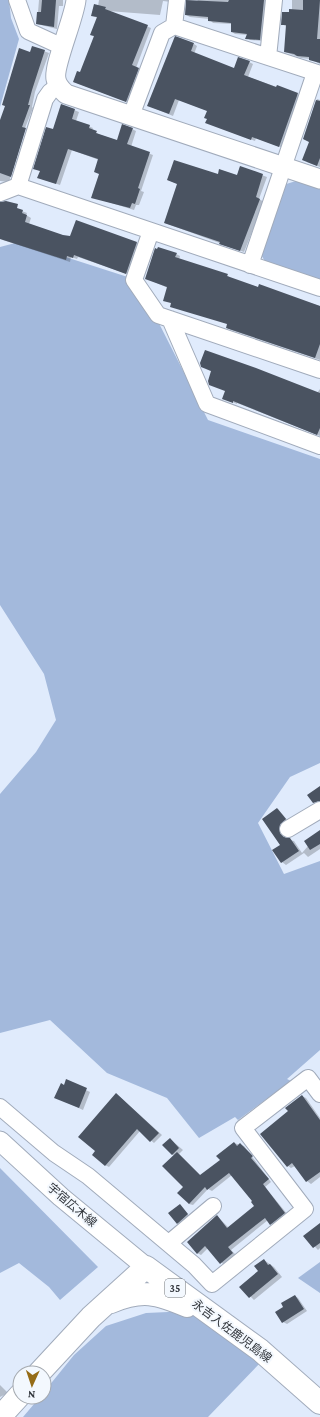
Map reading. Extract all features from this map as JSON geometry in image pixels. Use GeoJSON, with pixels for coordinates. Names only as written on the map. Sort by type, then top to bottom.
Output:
{"type":"FeatureCollection","features":[{"type":"Feature","properties":{"kind":"main road"},"geometry":{"type":"LineString","coordinates":[[47,1365],[103,1305],[146,1267]]}},
{"type":"Feature","properties":{"kind":"main road","name":"永吉入佐鹿児島線"},"geometry":{"type":"LineString","coordinates":[[146,1267],[260,1350],[320,1403]]}},
{"type":"Feature","properties":{"kind":"main road"},"geometry":{"type":"LineString","coordinates":[[103,1305],[129,1295],[156,1295],[168,1298],[216,1318]]}},
{"type":"Feature","properties":{"kind":"main road"},"geometry":{"type":"LineString","coordinates":[[0,1417],[12,1404]]}},
{"type":"Feature","properties":{"kind":"street"},"geometry":{"type":"LineString","coordinates":[[17,0],[28,31],[64,47]]}},
{"type":"Feature","properties":{"kind":"street"},"geometry":{"type":"LineString","coordinates":[[76,0],[72,20],[56,71],[58,86],[66,94],[320,179]]}},
{"type":"Feature","properties":{"kind":"street"},"geometry":{"type":"LineString","coordinates":[[174,26],[177,0]]}},
{"type":"Feature","properties":{"kind":"street"},"geometry":{"type":"LineString","coordinates":[[268,57],[274,0]]}},
{"type":"Feature","properties":{"kind":"street"},"geometry":{"type":"LineString","coordinates":[[131,116],[162,33],[174,26],[317,74],[283,166],[250,265]]}},
{"type":"Feature","properties":{"kind":"street"},"geometry":{"type":"LineString","coordinates":[[18,186],[45,99],[50,92],[58,86]]}},
{"type":"Feature","properties":{"kind":"street"},"geometry":{"type":"LineString","coordinates":[[0,193],[18,186],[320,288]]}},
{"type":"Feature","properties":{"kind":"street"},"geometry":{"type":"LineString","coordinates":[[151,231],[134,280],[158,315],[320,370]]}},
{"type":"Feature","properties":{"kind":"street"},"geometry":{"type":"LineString","coordinates":[[170,319],[207,404],[320,446]]}},
{"type":"Feature","properties":{"kind":"street"},"geometry":{"type":"LineString","coordinates":[[288,829],[320,810]]}},
{"type":"Feature","properties":{"kind":"street"},"geometry":{"type":"LineString","coordinates":[[0,1107],[54,1153],[88,1176],[169,1243],[194,1264],[212,1284],[305,1209],[244,1128],[308,1078],[320,1094]]}},
{"type":"Feature","properties":{"kind":"street","name":"宇宿広木線"},"geometry":{"type":"LineString","coordinates":[[0,1141],[61,1197],[146,1267]]}},
{"type":"Feature","properties":{"kind":"street"},"geometry":{"type":"LineString","coordinates":[[169,1243],[213,1206]]}},
{"type":"Feature","properties":{"kind":"shaded area"},"geometry":{"type":"Polygon","coordinates":[[[0,0],[9,0],[11,18],[19,39],[0,107],[0,0]]]}},
{"type":"Feature","properties":{"kind":"shaded area"},"geometry":{"type":"Polygon","coordinates":[[[296,181],[320,189],[320,281],[266,263],[260,253],[283,185],[296,181]]]}},
{"type":"Feature","properties":{"kind":"shaded area"},"geometry":{"type":"Polygon","coordinates":[[[19,242],[137,280],[208,420],[320,459],[320,763],[290,777],[258,823],[284,874],[320,861],[320,1050],[287,1079],[291,1081],[238,1120],[235,1117],[199,1138],[167,1098],[107,1073],[50,1020],[0,1033],[0,794],[36,752],[56,720],[44,674],[0,605],[0,247],[19,242]]]}},
{"type":"Feature","properties":{"kind":"shaded area"},"geometry":{"type":"Polygon","coordinates":[[[0,1168],[98,1267],[60,1300],[49,1287],[19,1263],[0,1273],[0,1168]]]}},
{"type":"Feature","properties":{"kind":"shaded area"},"geometry":{"type":"Polygon","coordinates":[[[320,1262],[320,1293],[298,1278],[320,1262]]]}},
{"type":"Feature","properties":{"kind":"shaded area"},"geometry":{"type":"Polygon","coordinates":[[[190,1311],[261,1362],[208,1417],[23,1417],[33,1405],[52,1405],[52,1382],[74,1355],[106,1326],[146,1313],[190,1311]]]}},
{"type":"Feature","properties":{"kind":"building"},"geometry":{"type":"Polygon","coordinates":[[[42,0],[56,0],[54,27],[36,24],[37,12],[41,12],[42,0]]]}},
{"type":"Feature","properties":{"kind":"building"},"geometry":{"type":"Polygon","coordinates":[[[186,0],[228,2],[229,0],[264,0],[260,40],[245,39],[247,34],[231,32],[231,23],[208,21],[208,17],[185,15],[186,0]]]}},
{"type":"Feature","properties":{"kind":"building"},"geometry":{"type":"Polygon","coordinates":[[[303,0],[320,0],[317,39],[320,39],[320,63],[309,60],[309,57],[297,56],[284,52],[286,25],[281,25],[282,12],[289,12],[289,9],[303,10],[303,0]]]}},
{"type":"Feature","properties":{"kind":"building"},"geometry":{"type":"Polygon","coordinates":[[[94,4],[106,7],[105,9],[148,25],[132,65],[139,68],[126,102],[73,82],[77,71],[80,72],[94,36],[90,35],[97,17],[91,16],[94,4]]]}},
{"type":"Feature","properties":{"kind":"building"},"geometry":{"type":"Polygon","coordinates":[[[175,36],[194,43],[191,51],[234,68],[238,57],[250,61],[244,75],[276,87],[277,85],[298,93],[279,147],[252,137],[251,140],[205,123],[207,119],[204,118],[207,111],[175,99],[169,114],[147,106],[175,36]]]}},
{"type":"Feature","properties":{"kind":"building"},"geometry":{"type":"Polygon","coordinates":[[[32,46],[45,50],[32,90],[28,105],[30,105],[22,127],[26,128],[11,177],[0,173],[0,120],[5,106],[2,105],[19,48],[30,52],[32,46]]]}},
{"type":"Feature","properties":{"kind":"building"},"geometry":{"type":"Polygon","coordinates":[[[316,100],[320,101],[320,158],[317,166],[302,160],[309,142],[303,139],[316,100]]]}},
{"type":"Feature","properties":{"kind":"building"},"geometry":{"type":"Polygon","coordinates":[[[61,104],[75,109],[72,119],[90,125],[89,128],[97,131],[96,133],[117,140],[122,124],[133,128],[127,144],[150,152],[138,188],[140,189],[135,204],[132,203],[130,208],[91,198],[99,174],[94,172],[98,159],[68,149],[56,184],[37,178],[40,171],[33,169],[46,127],[53,129],[61,104]]]}},
{"type":"Feature","properties":{"kind":"building"},"geometry":{"type":"Polygon","coordinates":[[[174,160],[218,174],[219,169],[237,175],[240,166],[263,174],[256,197],[260,199],[240,251],[219,244],[220,242],[164,223],[177,184],[167,180],[174,160]]]}},
{"type":"Feature","properties":{"kind":"building"},"geometry":{"type":"Polygon","coordinates":[[[6,201],[18,204],[17,208],[23,210],[22,213],[27,215],[25,222],[63,235],[70,236],[76,220],[137,242],[126,274],[74,255],[73,258],[67,256],[66,260],[0,239],[0,202],[6,201]]]}},
{"type":"Feature","properties":{"kind":"building"},"geometry":{"type":"Polygon","coordinates":[[[158,247],[177,253],[175,257],[228,274],[227,276],[258,287],[259,284],[320,306],[320,344],[315,358],[226,328],[227,324],[170,307],[171,303],[163,301],[167,287],[145,279],[155,248],[157,249],[158,247]]]}},
{"type":"Feature","properties":{"kind":"building"},"geometry":{"type":"Polygon","coordinates":[[[205,350],[320,393],[320,428],[317,435],[233,401],[233,403],[222,399],[225,391],[209,385],[208,381],[211,371],[201,367],[200,363],[205,350]]]}},
{"type":"Feature","properties":{"kind":"building"},"geometry":{"type":"Polygon","coordinates":[[[320,786],[320,801],[313,803],[307,795],[320,786]]]}},
{"type":"Feature","properties":{"kind":"building"},"geometry":{"type":"Polygon","coordinates":[[[277,808],[286,819],[280,825],[280,833],[284,837],[290,838],[299,851],[281,863],[272,850],[280,845],[262,819],[277,808]]]}},
{"type":"Feature","properties":{"kind":"building"},"geometry":{"type":"Polygon","coordinates":[[[320,830],[320,844],[310,850],[304,841],[320,830]]]}},
{"type":"Feature","properties":{"kind":"building"},"geometry":{"type":"Polygon","coordinates":[[[66,1079],[87,1088],[79,1108],[54,1098],[61,1083],[64,1085],[66,1079]]]}},
{"type":"Feature","properties":{"kind":"building"},"geometry":{"type":"Polygon","coordinates":[[[116,1093],[159,1133],[150,1142],[137,1129],[105,1166],[92,1155],[95,1151],[78,1137],[116,1093]]]}},
{"type":"Feature","properties":{"kind":"building"},"geometry":{"type":"Polygon","coordinates":[[[302,1095],[320,1120],[320,1172],[306,1182],[292,1163],[287,1167],[260,1134],[288,1111],[285,1108],[302,1095]]]}},
{"type":"Feature","properties":{"kind":"building"},"geometry":{"type":"Polygon","coordinates":[[[170,1138],[179,1148],[172,1155],[162,1145],[170,1138]]]}},
{"type":"Feature","properties":{"kind":"building"},"geometry":{"type":"Polygon","coordinates":[[[234,1142],[237,1146],[240,1143],[253,1156],[251,1158],[269,1179],[263,1184],[285,1213],[270,1225],[265,1218],[228,1247],[233,1253],[220,1264],[205,1246],[197,1254],[187,1242],[217,1215],[227,1228],[254,1206],[251,1202],[252,1201],[229,1173],[207,1190],[205,1187],[189,1204],[177,1193],[183,1187],[162,1166],[177,1152],[200,1175],[220,1160],[216,1156],[234,1142]]]}},
{"type":"Feature","properties":{"kind":"building"},"geometry":{"type":"Polygon","coordinates":[[[180,1204],[188,1214],[177,1224],[168,1213],[180,1204]]]}},
{"type":"Feature","properties":{"kind":"building"},"geometry":{"type":"Polygon","coordinates":[[[320,1223],[320,1243],[313,1248],[303,1236],[320,1223]]]}},
{"type":"Feature","properties":{"kind":"building"},"geometry":{"type":"Polygon","coordinates":[[[264,1259],[278,1274],[249,1298],[239,1287],[258,1271],[254,1266],[264,1259]]]}},
{"type":"Feature","properties":{"kind":"building"},"geometry":{"type":"Polygon","coordinates":[[[295,1295],[304,1309],[282,1323],[275,1312],[283,1307],[281,1303],[295,1295]]]}}]}
